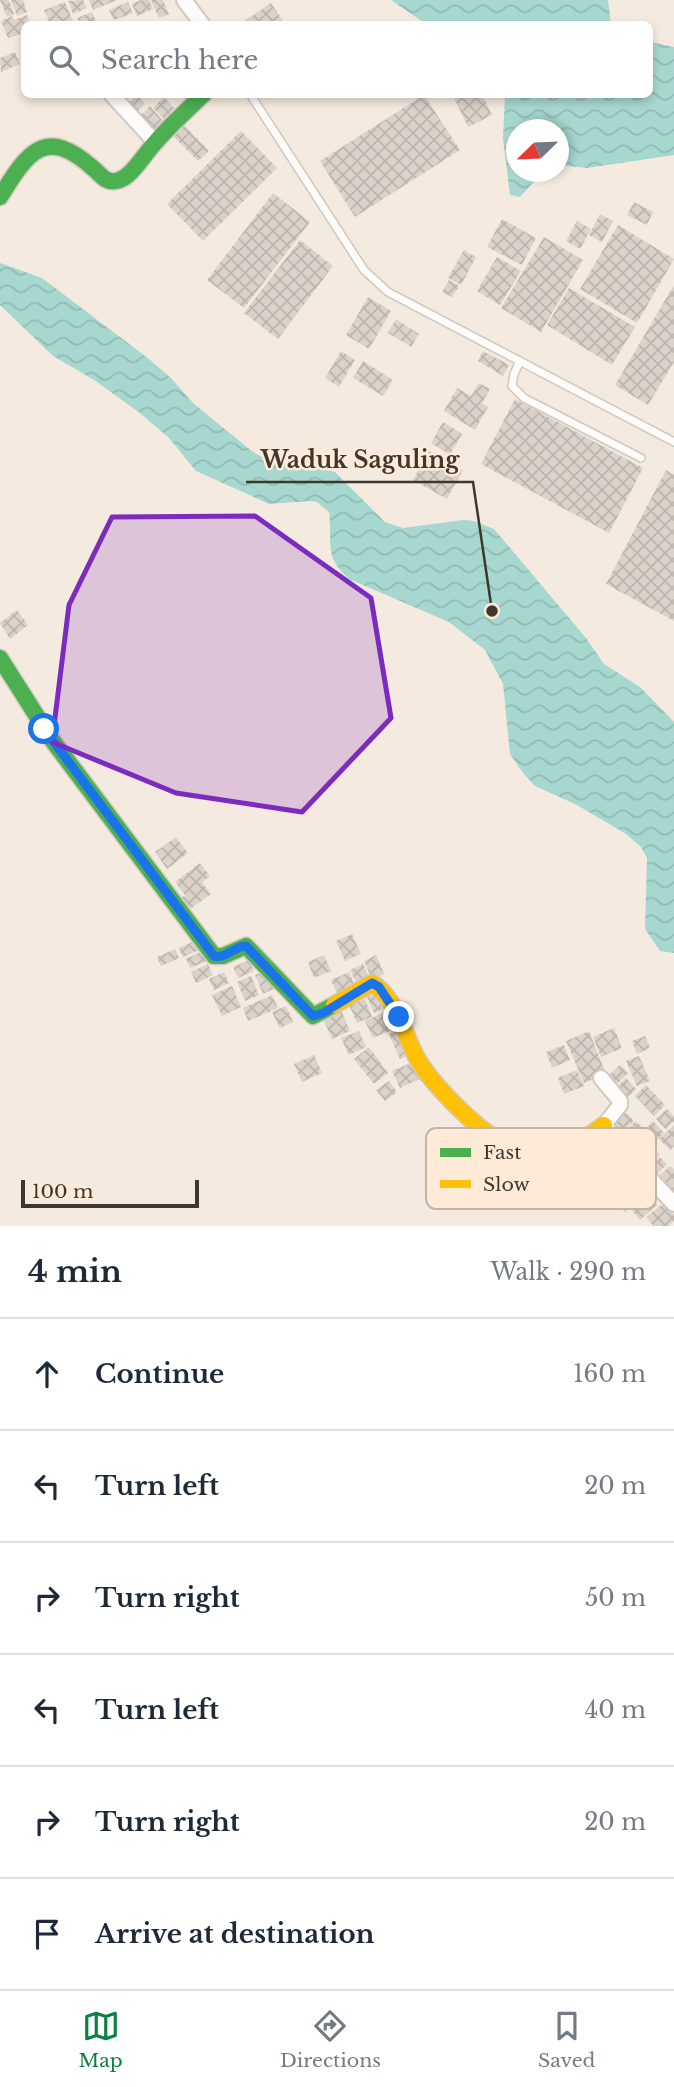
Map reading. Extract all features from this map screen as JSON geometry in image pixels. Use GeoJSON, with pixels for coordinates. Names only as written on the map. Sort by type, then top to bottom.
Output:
{"type":"FeatureCollection","features":[{"type":"Feature","properties":{"kind":"street"},"geometry":{"type":"LineString","coordinates":[[184,0],[200,21]]}},
{"type":"Feature","properties":{"kind":"street"},"geometry":{"type":"LineString","coordinates":[[115,98],[155,142]]}},
{"type":"Feature","properties":{"kind":"street"},"geometry":{"type":"LineString","coordinates":[[0,197],[19,168],[39,147],[51,144],[72,152],[107,181],[119,181],[129,174],[155,142],[200,98]]}},
{"type":"Feature","properties":{"kind":"street"},"geometry":{"type":"LineString","coordinates":[[0,658],[51,740],[214,956],[223,957],[238,947],[246,946],[313,1016],[323,1013],[372,983],[379,987],[399,1017],[423,1069],[467,1117],[482,1128]]}},
{"type":"Feature","properties":{"kind":"street"},"geometry":{"type":"LineString","coordinates":[[600,1128],[620,1103],[601,1078]]}},
{"type":"Feature","properties":{"kind":"street"},"geometry":{"type":"LineString","coordinates":[[656,1185],[674,1204]]}},
{"type":"Feature","properties":{"kind":"lane"},"geometry":{"type":"LineString","coordinates":[[253,98],[364,270],[388,292],[674,442]]}},
{"type":"Feature","properties":{"kind":"lane"},"geometry":{"type":"LineString","coordinates":[[520,361],[513,374],[512,386],[524,398],[641,458]]}},
{"type":"Feature","properties":{"kind":"highlighted area"},"geometry":{"type":"Polygon","coordinates":[[[255,516],[371,598],[391,718],[302,812],[176,793],[52,742],[69,605],[112,517],[255,516]]]}},
{"type":"Feature","properties":{"kind":"water"},"geometry":{"type":"Polygon","coordinates":[[[391,0],[608,0],[611,21],[422,21],[391,0]]]}},
{"type":"Feature","properties":{"kind":"water"},"geometry":{"type":"Polygon","coordinates":[[[653,43],[674,47],[674,155],[587,168],[569,166],[569,119],[506,119],[506,162],[503,138],[505,98],[653,98],[653,43]]]}},
{"type":"Feature","properties":{"kind":"water"},"geometry":{"type":"Polygon","coordinates":[[[508,182],[534,182],[520,197],[510,195],[508,182]]]}},
{"type":"Feature","properties":{"kind":"water"},"geometry":{"type":"Polygon","coordinates":[[[0,263],[42,278],[149,359],[170,377],[194,404],[253,452],[279,466],[318,467],[335,472],[385,522],[403,528],[463,520],[474,521],[494,529],[586,638],[604,664],[640,687],[674,722],[674,953],[660,951],[645,929],[647,858],[641,847],[626,834],[577,805],[535,786],[510,754],[503,684],[485,650],[449,622],[349,579],[332,556],[329,512],[317,502],[269,504],[196,471],[169,438],[140,413],[94,380],[53,356],[0,305],[0,263]]]}},
{"type":"Feature","properties":{"kind":"building"},"geometry":{"type":"Polygon","coordinates":[[[0,0],[9,0],[14,14],[7,17],[0,0]]]}},
{"type":"Feature","properties":{"kind":"building"},"geometry":{"type":"Polygon","coordinates":[[[11,0],[23,0],[27,12],[17,16],[11,0]]]}},
{"type":"Feature","properties":{"kind":"building"},"geometry":{"type":"Polygon","coordinates":[[[83,0],[87,8],[73,14],[68,1],[83,0]]]}},
{"type":"Feature","properties":{"kind":"building"},"geometry":{"type":"Polygon","coordinates":[[[89,0],[117,0],[93,10],[89,0]]]}},
{"type":"Feature","properties":{"kind":"building"},"geometry":{"type":"Polygon","coordinates":[[[149,0],[153,9],[137,16],[132,4],[149,0]]]}},
{"type":"Feature","properties":{"kind":"building"},"geometry":{"type":"Polygon","coordinates":[[[151,0],[163,0],[169,14],[159,18],[151,0]]]}},
{"type":"Feature","properties":{"kind":"building"},"geometry":{"type":"Polygon","coordinates":[[[65,2],[73,21],[49,21],[44,10],[65,2]]]}},
{"type":"Feature","properties":{"kind":"building"},"geometry":{"type":"Polygon","coordinates":[[[128,2],[133,13],[114,20],[109,10],[128,2]]]}},
{"type":"Feature","properties":{"kind":"building"},"geometry":{"type":"Polygon","coordinates":[[[271,3],[283,21],[244,21],[271,3]]]}},
{"type":"Feature","properties":{"kind":"building"},"geometry":{"type":"Polygon","coordinates":[[[92,12],[96,21],[78,21],[77,18],[92,12]]]}},
{"type":"Feature","properties":{"kind":"building"},"geometry":{"type":"Polygon","coordinates":[[[27,15],[30,21],[21,21],[21,34],[8,38],[1,21],[12,16],[14,20],[27,15]]]}},
{"type":"Feature","properties":{"kind":"building"},"geometry":{"type":"Polygon","coordinates":[[[15,52],[20,64],[1,72],[0,58],[15,52]]]}},
{"type":"Feature","properties":{"kind":"building"},"geometry":{"type":"Polygon","coordinates":[[[134,98],[140,98],[145,104],[135,114],[126,105],[134,98]]]}},
{"type":"Feature","properties":{"kind":"building"},"geometry":{"type":"Polygon","coordinates":[[[165,98],[175,109],[164,119],[153,108],[165,98]]]}},
{"type":"Feature","properties":{"kind":"building"},"geometry":{"type":"Polygon","coordinates":[[[419,98],[426,98],[460,150],[355,217],[320,161],[419,98]]]}},
{"type":"Feature","properties":{"kind":"building"},"geometry":{"type":"Polygon","coordinates":[[[454,98],[484,98],[492,115],[468,127],[454,98]]]}},
{"type":"Feature","properties":{"kind":"building"},"geometry":{"type":"Polygon","coordinates":[[[150,106],[164,122],[152,134],[137,119],[150,106]]]}},
{"type":"Feature","properties":{"kind":"building"},"geometry":{"type":"Polygon","coordinates":[[[181,122],[209,151],[198,161],[170,133],[181,122]]]}},
{"type":"Feature","properties":{"kind":"building"},"geometry":{"type":"Polygon","coordinates":[[[241,131],[277,168],[203,241],[167,204],[241,131]]]}},
{"type":"Feature","properties":{"kind":"building"},"geometry":{"type":"Polygon","coordinates":[[[273,193],[310,222],[244,308],[207,280],[273,193]]]}},
{"type":"Feature","properties":{"kind":"building"},"geometry":{"type":"Polygon","coordinates":[[[634,202],[653,212],[647,225],[627,215],[634,202]]]}},
{"type":"Feature","properties":{"kind":"building"},"geometry":{"type":"Polygon","coordinates":[[[600,214],[613,221],[602,242],[589,235],[600,214]]]}},
{"type":"Feature","properties":{"kind":"building"},"geometry":{"type":"Polygon","coordinates":[[[502,219],[536,238],[522,265],[487,247],[502,219]]]}},
{"type":"Feature","properties":{"kind":"building"},"geometry":{"type":"Polygon","coordinates":[[[577,221],[591,229],[580,249],[566,241],[577,221]]]}},
{"type":"Feature","properties":{"kind":"building"},"geometry":{"type":"Polygon","coordinates":[[[618,225],[674,259],[637,323],[580,289],[618,225]]]}},
{"type":"Feature","properties":{"kind":"building"},"geometry":{"type":"Polygon","coordinates":[[[544,237],[583,260],[541,332],[501,308],[544,237]]]}},
{"type":"Feature","properties":{"kind":"building"},"geometry":{"type":"Polygon","coordinates":[[[300,240],[333,266],[278,339],[244,313],[300,240]]]}},
{"type":"Feature","properties":{"kind":"building"},"geometry":{"type":"Polygon","coordinates":[[[464,250],[476,257],[461,285],[448,278],[464,250]]]}},
{"type":"Feature","properties":{"kind":"building"},"geometry":{"type":"Polygon","coordinates":[[[497,257],[521,271],[500,305],[477,291],[497,257]]]}},
{"type":"Feature","properties":{"kind":"building"},"geometry":{"type":"Polygon","coordinates":[[[449,280],[459,286],[452,297],[442,292],[449,280]]]}},
{"type":"Feature","properties":{"kind":"building"},"geometry":{"type":"Polygon","coordinates":[[[674,285],[674,362],[648,405],[615,385],[674,285]]]}},
{"type":"Feature","properties":{"kind":"building"},"geometry":{"type":"Polygon","coordinates":[[[569,288],[635,327],[612,365],[547,325],[569,288]]]}},
{"type":"Feature","properties":{"kind":"building"},"geometry":{"type":"Polygon","coordinates":[[[368,297],[391,311],[369,349],[346,335],[368,297]]]}},
{"type":"Feature","properties":{"kind":"building"},"geometry":{"type":"Polygon","coordinates":[[[396,319],[419,334],[411,347],[388,333],[396,319]]]}},
{"type":"Feature","properties":{"kind":"building"},"geometry":{"type":"Polygon","coordinates":[[[341,351],[355,360],[339,387],[325,378],[341,351]]]}},
{"type":"Feature","properties":{"kind":"building"},"geometry":{"type":"Polygon","coordinates":[[[483,351],[509,365],[503,376],[478,361],[483,351]]]}},
{"type":"Feature","properties":{"kind":"building"},"geometry":{"type":"Polygon","coordinates":[[[363,361],[393,380],[383,396],[353,378],[363,361]]]}},
{"type":"Feature","properties":{"kind":"building"},"geometry":{"type":"Polygon","coordinates":[[[479,383],[490,389],[482,403],[488,407],[475,430],[444,411],[457,388],[471,396],[479,383]]]}},
{"type":"Feature","properties":{"kind":"building"},"geometry":{"type":"Polygon","coordinates":[[[515,399],[643,468],[609,533],[481,464],[515,399]]]}},
{"type":"Feature","properties":{"kind":"building"},"geometry":{"type":"Polygon","coordinates":[[[443,422],[462,434],[450,455],[431,443],[443,422]]]}},
{"type":"Feature","properties":{"kind":"building"},"geometry":{"type":"Polygon","coordinates":[[[429,451],[463,470],[447,499],[413,480],[429,451]]]}},
{"type":"Feature","properties":{"kind":"building"},"geometry":{"type":"Polygon","coordinates":[[[666,470],[674,475],[674,621],[606,584],[666,470]]]}},
{"type":"Feature","properties":{"kind":"building"},"geometry":{"type":"Polygon","coordinates":[[[17,610],[28,625],[10,639],[0,623],[17,610]]]}},
{"type":"Feature","properties":{"kind":"building"},"geometry":{"type":"Polygon","coordinates":[[[176,837],[188,853],[167,869],[155,852],[176,837]]]}},
{"type":"Feature","properties":{"kind":"building"},"geometry":{"type":"Polygon","coordinates":[[[200,863],[210,876],[202,882],[211,894],[189,910],[181,898],[185,895],[175,882],[200,863]]]}},
{"type":"Feature","properties":{"kind":"building"},"geometry":{"type":"Polygon","coordinates":[[[352,934],[361,954],[345,961],[336,941],[352,934]]]}},
{"type":"Feature","properties":{"kind":"building"},"geometry":{"type":"Polygon","coordinates":[[[195,941],[199,950],[183,957],[179,948],[195,941]]]}},
{"type":"Feature","properties":{"kind":"building"},"geometry":{"type":"Polygon","coordinates":[[[175,949],[179,958],[161,966],[157,957],[175,949]]]}},
{"type":"Feature","properties":{"kind":"building"},"geometry":{"type":"Polygon","coordinates":[[[202,951],[207,961],[190,968],[186,959],[202,951]]]}},
{"type":"Feature","properties":{"kind":"building"},"geometry":{"type":"Polygon","coordinates":[[[324,955],[331,971],[314,978],[308,962],[324,955]]]}},
{"type":"Feature","properties":{"kind":"building"},"geometry":{"type":"Polygon","coordinates":[[[376,955],[384,974],[372,979],[364,961],[376,955]]]}},
{"type":"Feature","properties":{"kind":"building"},"geometry":{"type":"Polygon","coordinates":[[[249,960],[254,971],[238,978],[233,967],[249,960]]]}},
{"type":"Feature","properties":{"kind":"building"},"geometry":{"type":"Polygon","coordinates":[[[208,964],[213,975],[196,983],[191,972],[208,964]]]}},
{"type":"Feature","properties":{"kind":"building"},"geometry":{"type":"Polygon","coordinates":[[[363,964],[370,980],[358,986],[350,970],[363,964]]]}},
{"type":"Feature","properties":{"kind":"building"},"geometry":{"type":"Polygon","coordinates":[[[268,970],[276,988],[263,994],[255,975],[268,970]]]}},
{"type":"Feature","properties":{"kind":"building"},"geometry":{"type":"Polygon","coordinates":[[[224,972],[229,983],[214,990],[209,979],[224,972]]]}},
{"type":"Feature","properties":{"kind":"building"},"geometry":{"type":"Polygon","coordinates":[[[349,972],[356,988],[338,996],[331,980],[349,972]]]}},
{"type":"Feature","properties":{"kind":"building"},"geometry":{"type":"Polygon","coordinates":[[[251,976],[259,995],[245,1001],[237,982],[251,976]]]}},
{"type":"Feature","properties":{"kind":"building"},"geometry":{"type":"Polygon","coordinates":[[[232,986],[241,1007],[222,1016],[212,995],[232,986]]]}},
{"type":"Feature","properties":{"kind":"building"},"geometry":{"type":"Polygon","coordinates":[[[378,989],[386,1007],[374,1013],[366,994],[378,989]]]}},
{"type":"Feature","properties":{"kind":"building"},"geometry":{"type":"Polygon","coordinates":[[[272,995],[278,1008],[248,1021],[243,1008],[272,995]]]}},
{"type":"Feature","properties":{"kind":"building"},"geometry":{"type":"Polygon","coordinates":[[[365,999],[372,1017],[357,1023],[349,1005],[365,999]]]}},
{"type":"Feature","properties":{"kind":"building"},"geometry":{"type":"Polygon","coordinates":[[[286,1006],[293,1022],[280,1028],[272,1012],[286,1006]]]}},
{"type":"Feature","properties":{"kind":"building"},"geometry":{"type":"Polygon","coordinates":[[[340,1008],[350,1031],[332,1039],[322,1016],[340,1008]]]}},
{"type":"Feature","properties":{"kind":"building"},"geometry":{"type":"Polygon","coordinates":[[[389,1010],[397,1028],[373,1038],[365,1021],[389,1010]]]}},
{"type":"Feature","properties":{"kind":"building"},"geometry":{"type":"Polygon","coordinates":[[[614,1028],[622,1048],[601,1057],[593,1037],[614,1028]]]}},
{"type":"Feature","properties":{"kind":"building"},"geometry":{"type":"Polygon","coordinates":[[[399,1030],[409,1055],[400,1059],[389,1034],[399,1030]]]}},
{"type":"Feature","properties":{"kind":"building"},"geometry":{"type":"Polygon","coordinates":[[[359,1031],[366,1047],[349,1055],[341,1038],[359,1031]]]}},
{"type":"Feature","properties":{"kind":"building"},"geometry":{"type":"Polygon","coordinates":[[[589,1031],[606,1074],[584,1083],[566,1041],[589,1031]]]}},
{"type":"Feature","properties":{"kind":"building"},"geometry":{"type":"Polygon","coordinates":[[[645,1036],[650,1048],[637,1054],[632,1041],[645,1036]]]}},
{"type":"Feature","properties":{"kind":"building"},"geometry":{"type":"Polygon","coordinates":[[[564,1045],[570,1060],[552,1068],[546,1052],[564,1045]]]}},
{"type":"Feature","properties":{"kind":"building"},"geometry":{"type":"Polygon","coordinates":[[[369,1047],[388,1073],[374,1084],[354,1059],[369,1047]]]}},
{"type":"Feature","properties":{"kind":"building"},"geometry":{"type":"Polygon","coordinates":[[[314,1055],[322,1073],[302,1082],[294,1064],[314,1055]]]}},
{"type":"Feature","properties":{"kind":"building"},"geometry":{"type":"Polygon","coordinates":[[[639,1056],[650,1081],[637,1086],[626,1061],[639,1056]]]}},
{"type":"Feature","properties":{"kind":"building"},"geometry":{"type":"Polygon","coordinates":[[[413,1062],[420,1079],[400,1088],[392,1071],[413,1062]]]}},
{"type":"Feature","properties":{"kind":"building"},"geometry":{"type":"Polygon","coordinates":[[[620,1065],[628,1073],[615,1086],[607,1077],[620,1065]]]}},
{"type":"Feature","properties":{"kind":"building"},"geometry":{"type":"Polygon","coordinates":[[[577,1070],[584,1086],[564,1094],[558,1078],[577,1070]]]}},
{"type":"Feature","properties":{"kind":"building"},"geometry":{"type":"Polygon","coordinates":[[[626,1078],[636,1089],[624,1101],[614,1090],[626,1078]]]}},
{"type":"Feature","properties":{"kind":"building"},"geometry":{"type":"Polygon","coordinates":[[[389,1081],[397,1092],[385,1101],[376,1090],[389,1081]]]}},
{"type":"Feature","properties":{"kind":"building"},"geometry":{"type":"Polygon","coordinates":[[[646,1085],[665,1105],[654,1116],[635,1096],[646,1085]]]}},
{"type":"Feature","properties":{"kind":"building"},"geometry":{"type":"Polygon","coordinates":[[[621,1107],[634,1121],[626,1128],[614,1128],[607,1121],[621,1107]]]}},
{"type":"Feature","properties":{"kind":"building"},"geometry":{"type":"Polygon","coordinates":[[[667,1109],[674,1116],[674,1121],[666,1129],[656,1119],[667,1109]]]}},
{"type":"Feature","properties":{"kind":"building"},"geometry":{"type":"Polygon","coordinates":[[[636,1121],[643,1128],[629,1128],[636,1121]]]}},
{"type":"Feature","properties":{"kind":"building"},"geometry":{"type":"Polygon","coordinates":[[[653,1121],[664,1133],[656,1141],[656,1128],[647,1128],[653,1121]]]}},
{"type":"Feature","properties":{"kind":"building"},"geometry":{"type":"Polygon","coordinates":[[[674,1125],[674,1146],[670,1150],[659,1139],[674,1125]]]}},
{"type":"Feature","properties":{"kind":"building"},"geometry":{"type":"Polygon","coordinates":[[[660,1157],[667,1164],[656,1175],[656,1161],[660,1157]]]}},
{"type":"Feature","properties":{"kind":"building"},"geometry":{"type":"Polygon","coordinates":[[[670,1166],[674,1169],[674,1196],[657,1178],[670,1166]]]}},
{"type":"Feature","properties":{"kind":"building"},"geometry":{"type":"Polygon","coordinates":[[[664,1203],[674,1215],[674,1221],[668,1226],[653,1226],[646,1217],[664,1203]]]}},
{"type":"Feature","properties":{"kind":"building"},"geometry":{"type":"Polygon","coordinates":[[[631,1209],[652,1209],[640,1220],[631,1209]]]}},
{"type":"Feature","properties":{"kind":"traffic: fast"},"geometry":{"type":"LineString","coordinates":[[0,197],[29,157],[50,147],[63,148],[77,156],[106,180],[122,179],[200,98]]}},
{"type":"Feature","properties":{"kind":"traffic: fast"},"geometry":{"type":"LineString","coordinates":[[0,658],[52,740],[214,956],[223,956],[246,946],[313,1016],[334,1005]]}},
{"type":"Feature","properties":{"kind":"traffic: slow"},"geometry":{"type":"LineString","coordinates":[[334,1005],[372,983],[380,989],[394,1007],[427,1074],[480,1128]]}},
{"type":"Feature","properties":{"kind":"traffic: slow"},"geometry":{"type":"LineString","coordinates":[[600,1128],[604,1125]]}},
{"type":"Feature","properties":{"kind":"place","name":"Waduk Saguling"},"geometry":{"type":"Point","coordinates":[492,611]}},
{"type":"Feature","properties":{"kind":"route"},"geometry":{"type":"LineString","coordinates":[[44,729],[210,953],[223,957],[238,947],[246,946],[313,1016],[323,1013],[372,983],[379,987],[399,1017]]}}]}
